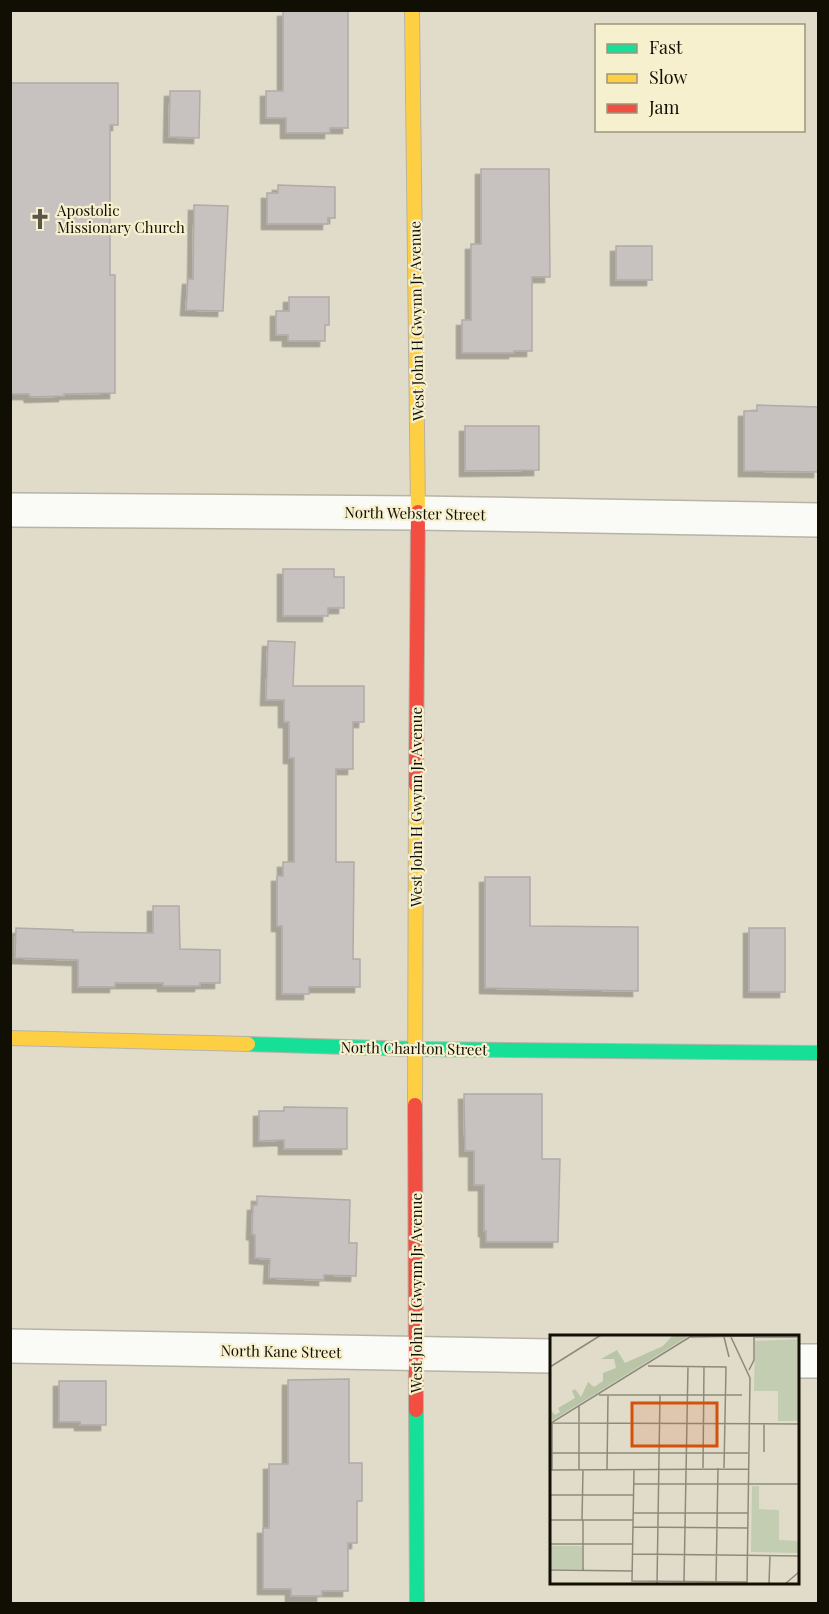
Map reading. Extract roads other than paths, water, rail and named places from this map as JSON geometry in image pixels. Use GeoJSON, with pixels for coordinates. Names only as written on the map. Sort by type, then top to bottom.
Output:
{"type":"FeatureCollection","features":[{"type":"Feature","properties":{"kind":"street","name":"West John H Gwynn Jr Avenue"},"geometry":{"type":"LineString","coordinates":[[412,10],[418,513],[415,1049],[417,1604]]}},
{"type":"Feature","properties":{"kind":"street","name":"North Webster Street"},"geometry":{"type":"LineString","coordinates":[[10,510],[418,513],[819,520]]}},
{"type":"Feature","properties":{"kind":"street","name":"North Charlton Street"},"geometry":{"type":"LineString","coordinates":[[10,1038],[415,1049],[819,1053]]}},
{"type":"Feature","properties":{"kind":"street","name":"North Kane Street"},"geometry":{"type":"LineString","coordinates":[[10,1346],[550,1356]]}},
{"type":"Feature","properties":{"kind":"street"},"geometry":{"type":"LineString","coordinates":[[799,1361],[819,1361]]}},
{"type":"Feature","properties":{"kind":"place","name":"Apostolic Missionary Church"},"geometry":{"type":"Point","coordinates":[40,219]}}]}
